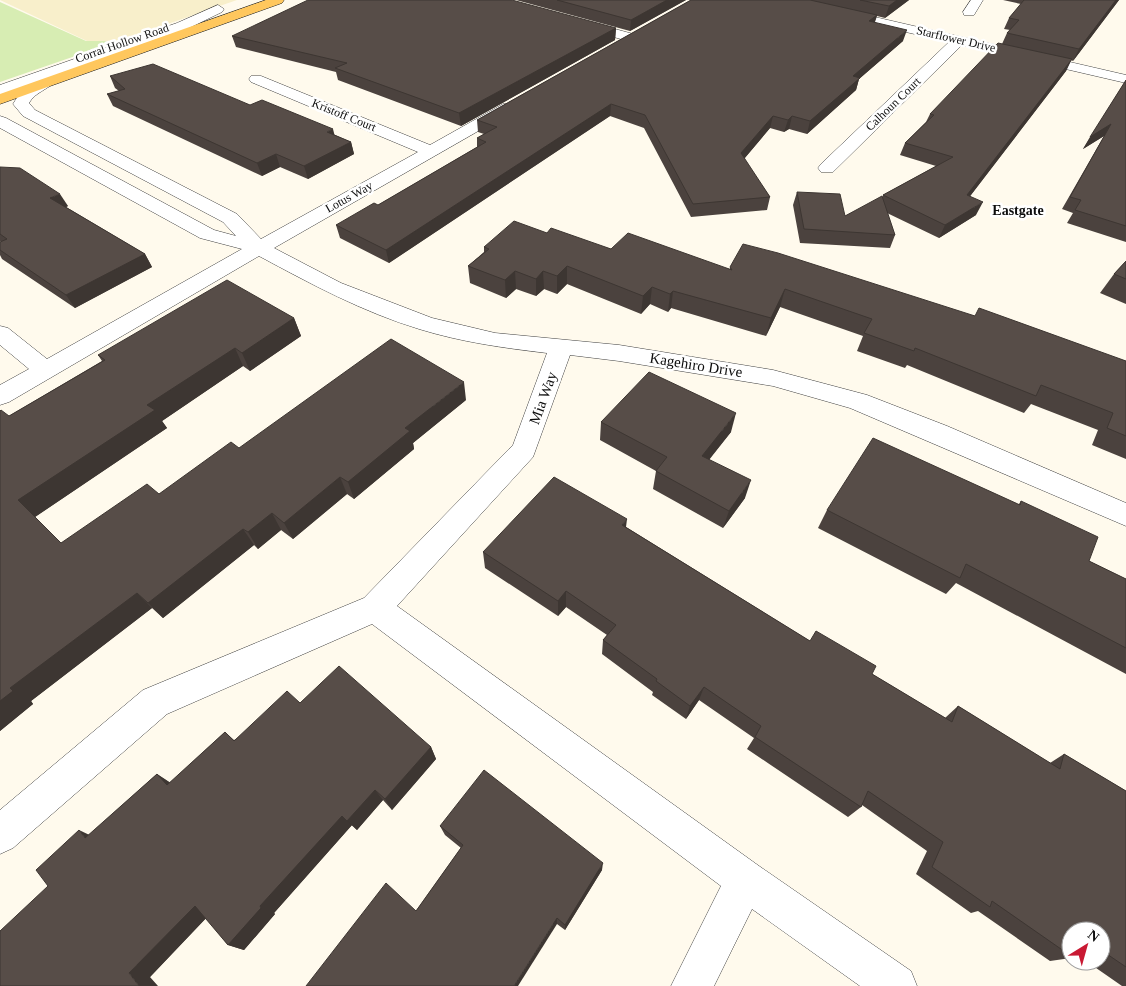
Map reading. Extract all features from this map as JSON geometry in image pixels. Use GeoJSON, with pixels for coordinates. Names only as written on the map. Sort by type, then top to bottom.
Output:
{"type":"FeatureCollection","features":[{"type":"Feature","properties":{"kind":"main road","name":"Corral Hollow Road"},"geometry":{"type":"LineString","coordinates":[[0,85],[244,0]]}},
{"type":"Feature","properties":{"kind":"main road"},"geometry":{"type":"LineString","coordinates":[[0,99],[278,0]]}},
{"type":"Feature","properties":{"kind":"street","name":"Starflower Drive"},"geometry":{"type":"LineString","coordinates":[[785,0],[1126,79]]}},
{"type":"Feature","properties":{"kind":"street"},"geometry":{"type":"LineString","coordinates":[[969,12],[977,0]]}},
{"type":"Feature","properties":{"kind":"street"},"geometry":{"type":"LineString","coordinates":[[0,90],[182,26],[218,9]]}},
{"type":"Feature","properties":{"kind":"street"},"geometry":{"type":"LineString","coordinates":[[567,20],[632,38]]}},
{"type":"Feature","properties":{"kind":"street"},"geometry":{"type":"LineString","coordinates":[[607,52],[649,28]]}},
{"type":"Feature","properties":{"kind":"street","name":"Calhoun Court"},"geometry":{"type":"LineString","coordinates":[[827,168],[959,40]]}},
{"type":"Feature","properties":{"kind":"street","name":"Kristoff Court"},"geometry":{"type":"LineString","coordinates":[[256,79],[432,151]]}},
{"type":"Feature","properties":{"kind":"street"},"geometry":{"type":"LineString","coordinates":[[48,81],[31,91],[23,99],[21,104],[29,113],[230,218],[259,248]]}},
{"type":"Feature","properties":{"kind":"street","name":"Lotus Way"},"geometry":{"type":"LineString","coordinates":[[0,396],[523,99]]}},
{"type":"Feature","properties":{"kind":"street"},"geometry":{"type":"LineString","coordinates":[[0,121],[207,234],[259,248]]}},
{"type":"Feature","properties":{"kind":"street","name":"Kagehiro Drive"},"geometry":{"type":"LineString","coordinates":[[259,248],[334,288],[426,324],[494,340],[619,353],[773,378],[858,401],[938,433],[1126,515]]}},
{"type":"Feature","properties":{"kind":"street"},"geometry":{"type":"LineString","coordinates":[[0,333],[46,370]]}},
{"type":"Feature","properties":{"kind":"street","name":"Mia Way"},"geometry":{"type":"LineString","coordinates":[[375,608],[524,450],[561,347]]}},
{"type":"Feature","properties":{"kind":"street"},"geometry":{"type":"LineString","coordinates":[[0,835],[155,702],[375,608],[745,880],[896,986]]}},
{"type":"Feature","properties":{"kind":"street"},"geometry":{"type":"LineString","coordinates":[[692,986],[745,880]]}},
{"type":"Feature","properties":{"kind":"shaded area"},"geometry":{"type":"Polygon","coordinates":[[[0,0],[237,0],[110,44],[105,41],[87,41],[0,0]]]}},
{"type":"Feature","properties":{"kind":"green space"},"geometry":{"type":"Polygon","coordinates":[[[0,2],[86,41],[105,41],[110,44],[0,82],[0,2]]]}},
{"type":"Feature","properties":{"kind":"building"},"geometry":{"type":"Polygon","coordinates":[[[308,0],[512,0],[616,28],[459,113],[335,68],[347,63],[232,36],[308,0]]]}},
{"type":"Feature","properties":{"kind":"building"},"geometry":{"type":"Polygon","coordinates":[[[557,0],[667,0],[631,20],[557,0]]]}},
{"type":"Feature","properties":{"kind":"building"},"geometry":{"type":"Polygon","coordinates":[[[691,0],[810,0],[877,15],[869,21],[907,30],[853,76],[860,78],[810,121],[792,116],[788,120],[773,116],[741,153],[770,197],[693,204],[645,115],[611,104],[386,250],[336,225],[374,203],[378,205],[486,142],[477,138],[497,127],[477,120],[691,0]]]}},
{"type":"Feature","properties":{"kind":"building"},"geometry":{"type":"Polygon","coordinates":[[[860,0],[897,0],[889,6],[860,0]]]}},
{"type":"Feature","properties":{"kind":"building"},"geometry":{"type":"Polygon","coordinates":[[[1024,0],[1116,0],[1079,49],[1007,33],[1019,20],[1009,18],[1024,0]]]}},
{"type":"Feature","properties":{"kind":"building"},"geometry":{"type":"Polygon","coordinates":[[[998,43],[1072,59],[967,195],[983,202],[945,225],[883,195],[953,157],[905,143],[934,115],[930,114],[998,43]]]}},
{"type":"Feature","properties":{"kind":"building"},"geometry":{"type":"Polygon","coordinates":[[[153,64],[250,105],[262,100],[333,129],[327,132],[351,142],[304,166],[276,154],[257,163],[107,94],[125,89],[110,76],[153,64]]]}},
{"type":"Feature","properties":{"kind":"building"},"geometry":{"type":"Polygon","coordinates":[[[1126,80],[1126,226],[1075,210],[1081,200],[1070,197],[1111,124],[1090,137],[1126,80]]]}},
{"type":"Feature","properties":{"kind":"building"},"geometry":{"type":"Polygon","coordinates":[[[0,167],[20,168],[60,194],[50,198],[145,254],[66,295],[0,250],[0,242],[7,239],[0,234],[0,167]]]}},
{"type":"Feature","properties":{"kind":"building"},"geometry":{"type":"Polygon","coordinates":[[[797,192],[840,194],[845,216],[882,196],[895,235],[804,229],[797,192]]]}},
{"type":"Feature","properties":{"kind":"building"},"geometry":{"type":"Polygon","coordinates":[[[514,221],[547,233],[551,228],[611,249],[628,233],[732,270],[730,267],[743,244],[778,253],[975,316],[979,308],[1126,361],[1126,436],[1107,428],[1113,413],[1041,385],[1036,396],[915,348],[914,351],[864,333],[872,319],[785,289],[771,318],[673,291],[670,294],[652,287],[643,296],[567,266],[557,276],[543,271],[536,279],[515,271],[505,280],[468,266],[489,249],[484,247],[514,221]]]}},
{"type":"Feature","properties":{"kind":"building"},"geometry":{"type":"Polygon","coordinates":[[[1126,261],[1126,279],[1114,274],[1126,261]]]}},
{"type":"Feature","properties":{"kind":"building"},"geometry":{"type":"Polygon","coordinates":[[[227,280],[294,318],[242,353],[235,348],[147,405],[155,410],[18,500],[61,543],[147,484],[159,494],[231,442],[239,448],[391,339],[464,382],[405,428],[410,431],[348,482],[340,477],[284,523],[272,513],[248,532],[243,529],[148,603],[137,593],[10,688],[13,691],[0,701],[0,411],[9,416],[105,360],[98,355],[227,280]]]}},
{"type":"Feature","properties":{"kind":"building"},"geometry":{"type":"Polygon","coordinates":[[[649,372],[736,413],[702,456],[751,480],[729,511],[656,471],[667,457],[601,422],[649,372]]]}},
{"type":"Feature","properties":{"kind":"building"},"geometry":{"type":"Polygon","coordinates":[[[873,438],[1020,505],[1021,501],[1098,537],[1089,561],[1126,579],[1126,648],[966,564],[960,578],[827,510],[873,438]]]}},
{"type":"Feature","properties":{"kind":"building"},"geometry":{"type":"Polygon","coordinates":[[[554,477],[627,519],[622,525],[810,641],[816,631],[876,666],[872,674],[952,722],[958,706],[1060,769],[1064,754],[1126,791],[1126,967],[1111,957],[1111,921],[1061,921],[1061,949],[992,901],[990,907],[932,867],[943,842],[868,791],[861,807],[755,737],[761,726],[704,687],[690,706],[656,681],[657,679],[603,640],[616,625],[566,591],[558,601],[483,552],[554,477]]]}},
{"type":"Feature","properties":{"kind":"building"},"geometry":{"type":"Polygon","coordinates":[[[339,666],[431,747],[385,799],[375,790],[347,821],[342,816],[260,906],[261,908],[228,945],[195,906],[129,973],[139,986],[0,986],[0,931],[48,886],[36,870],[79,830],[85,838],[157,774],[167,785],[225,732],[234,741],[287,691],[300,703],[339,666]]]}},
{"type":"Feature","properties":{"kind":"building"},"geometry":{"type":"Polygon","coordinates":[[[484,770],[603,863],[565,925],[557,918],[514,986],[306,986],[386,883],[416,911],[463,845],[440,826],[484,770]]]}},
{"type":"Feature","properties":{"kind":"district","name":"Eastgate"},"geometry":{"type":"Point","coordinates":[1018,210]}}]}
